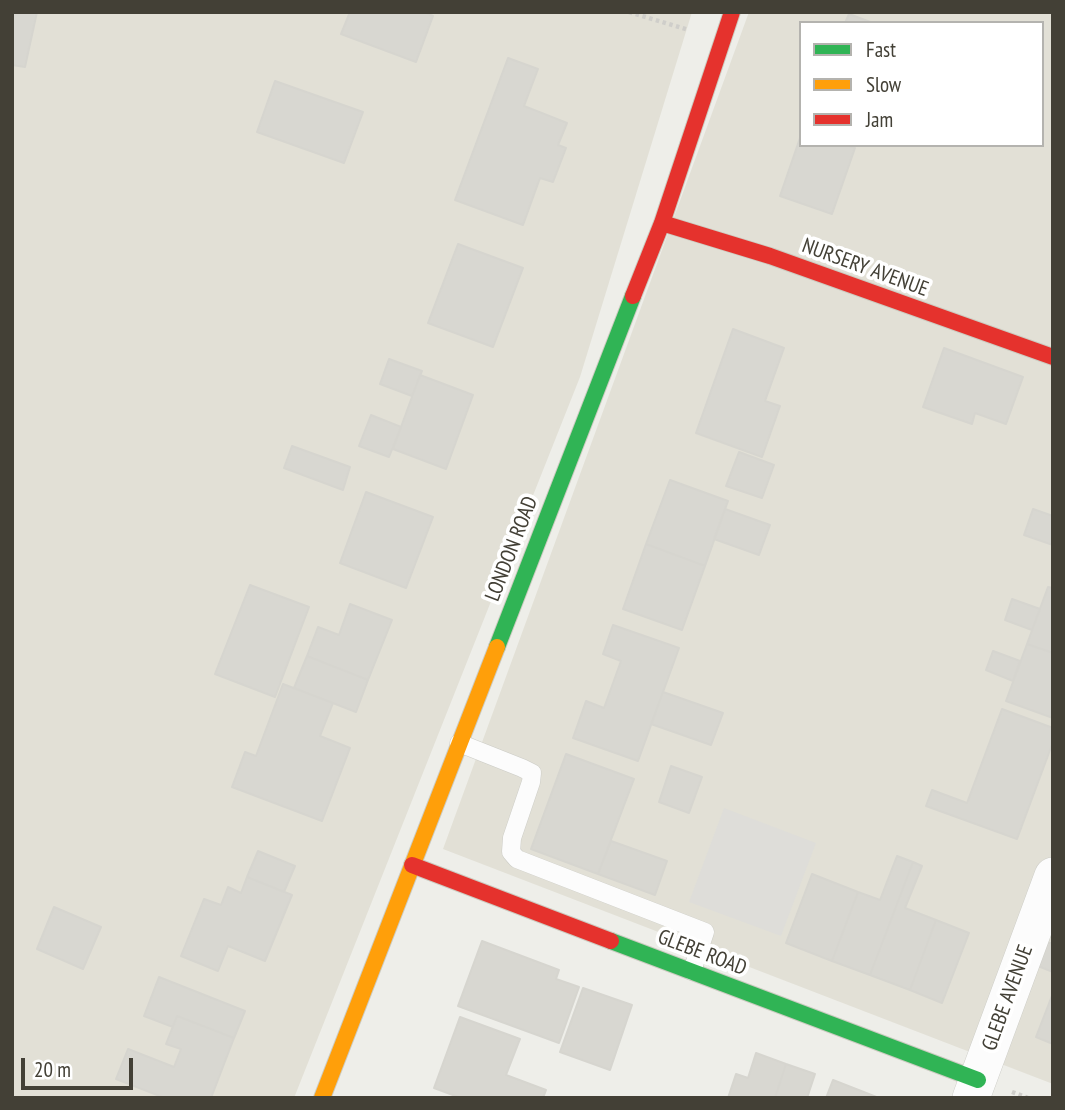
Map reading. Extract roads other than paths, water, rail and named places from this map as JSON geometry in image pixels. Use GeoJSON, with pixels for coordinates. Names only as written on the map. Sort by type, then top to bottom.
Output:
{"type":"FeatureCollection","features":[{"type":"Feature","properties":{"kind":"main road","name":"LONDON ROAD"},"geometry":{"type":"LineString","coordinates":[[322,1098],[662,223],[732,12]]}},
{"type":"Feature","properties":{"kind":"main road","name":"NURSERY AVENUE"},"geometry":{"type":"LineString","coordinates":[[662,223],[769,256],[1053,357]]}},
{"type":"Feature","properties":{"kind":"main road","name":"GLEBE ROAD"},"geometry":{"type":"LineString","coordinates":[[412,865],[692,971],[975,1089]]}},
{"type":"Feature","properties":{"kind":"street","name":"GLEBE AVENUE"},"geometry":{"type":"LineString","coordinates":[[975,1089],[1053,876]]}},
{"type":"Feature","properties":{"kind":"lane"},"geometry":{"type":"LineString","coordinates":[[459,743],[532,773],[512,838],[511,852],[517,859],[705,932],[692,971]]}}]}
